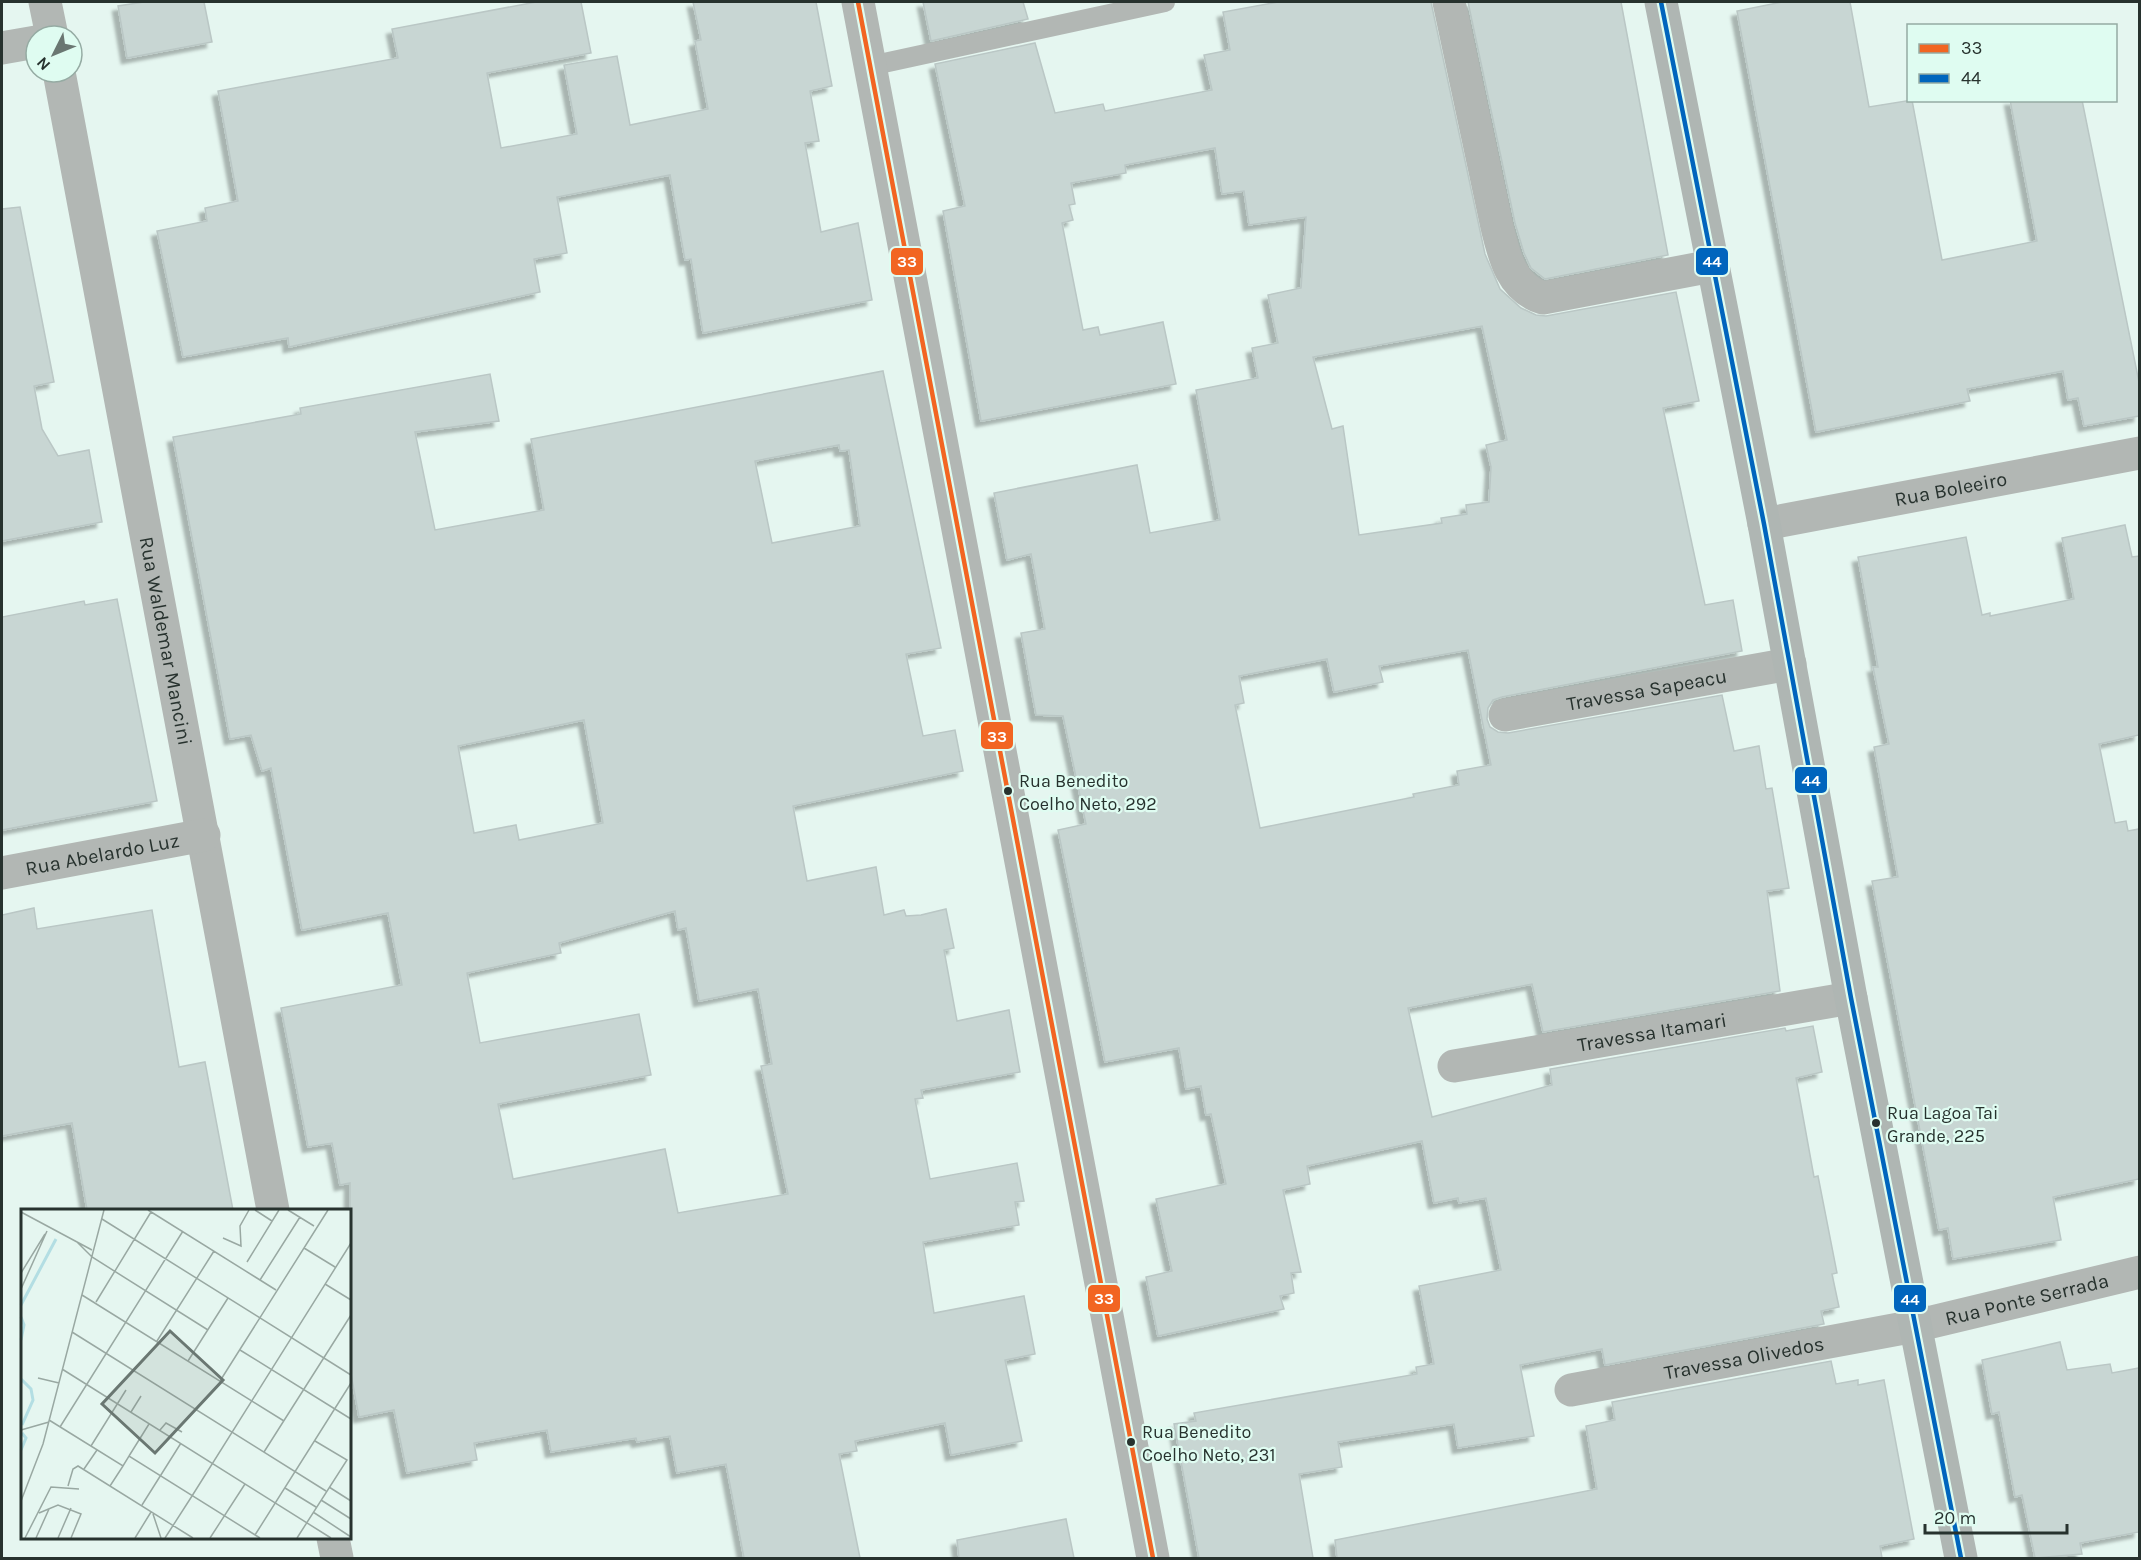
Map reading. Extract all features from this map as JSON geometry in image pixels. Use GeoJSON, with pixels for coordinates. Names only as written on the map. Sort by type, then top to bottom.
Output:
{"type":"FeatureCollection","features":[{"type":"Feature","properties":{"kind":"street"},"geometry":{"type":"LineString","coordinates":[[45,2],[50,24]]}},
{"type":"Feature","properties":{"kind":"street"},"geometry":{"type":"LineString","coordinates":[[858,2],[1153,1558]]}},
{"type":"Feature","properties":{"kind":"street"},"geometry":{"type":"LineString","coordinates":[[1449,2],[1504,256],[1513,275],[1524,289],[1543,298],[1712,266]]}},
{"type":"Feature","properties":{"kind":"street"},"geometry":{"type":"LineString","coordinates":[[1661,2],[1764,524],[1851,998],[1961,1558]]}},
{"type":"Feature","properties":{"kind":"street"},"geometry":{"type":"LineString","coordinates":[[2,48],[24,44]]}},
{"type":"Feature","properties":{"kind":"street","name":"Rua Waldemar Mancini"},"geometry":{"type":"LineString","coordinates":[[61,84],[273,1209]]}},
{"type":"Feature","properties":{"kind":"street","name":"Rua Boleeiro"},"geometry":{"type":"LineString","coordinates":[[1764,524],[2139,453]]}},
{"type":"Feature","properties":{"kind":"street","name":"Travessa Sapeacu"},"geometry":{"type":"LineString","coordinates":[[1505,715],[1790,664]]}},
{"type":"Feature","properties":{"kind":"street","name":"Rua Abelardo Luz"},"geometry":{"type":"LineString","coordinates":[[2,873],[204,834]]}},
{"type":"Feature","properties":{"kind":"street","name":"Travessa Itamari"},"geometry":{"type":"LineString","coordinates":[[1454,1066],[1851,998]]}},
{"type":"Feature","properties":{"kind":"street","name":"Rua Ponte Serrada"},"geometry":{"type":"LineString","coordinates":[[1915,1326],[2139,1272]]}},
{"type":"Feature","properties":{"kind":"street","name":"Travessa Olivedos"},"geometry":{"type":"LineString","coordinates":[[1571,1390],[1915,1326]]}},
{"type":"Feature","properties":{"kind":"street"},"geometry":{"type":"LineString","coordinates":[[333,1539],[337,1558]]}},
{"type":"Feature","properties":{"kind":"lane"},"geometry":{"type":"LineString","coordinates":[[870,66],[1165,2]]}},
{"type":"Feature","properties":{"kind":"building"},"geometry":{"type":"Polygon","coordinates":[[[144,2],[204,2],[212,42],[127,58],[118,6],[144,2]]]}},
{"type":"Feature","properties":{"kind":"building"},"geometry":{"type":"Polygon","coordinates":[[[536,2],[581,2],[591,53],[487,73],[501,148],[577,134],[564,65],[617,56],[630,125],[708,109],[695,41],[701,40],[693,2],[816,2],[832,86],[810,91],[819,141],[805,143],[821,232],[858,223],[872,300],[703,333],[691,259],[685,260],[670,175],[557,197],[567,253],[534,259],[540,292],[289,347],[288,338],[183,357],[157,231],[207,221],[205,208],[238,201],[218,91],[398,58],[392,29],[536,2]]]}},
{"type":"Feature","properties":{"kind":"building"},"geometry":{"type":"Polygon","coordinates":[[[923,2],[1023,2],[1028,19],[931,41],[923,2]]]}},
{"type":"Feature","properties":{"kind":"building"},"geometry":{"type":"Polygon","coordinates":[[[1278,2],[1431,2],[1485,254],[1500,289],[1521,308],[1536,315],[1546,316],[1676,292],[1699,401],[1663,408],[1705,605],[1733,600],[1742,651],[1502,697],[1493,700],[1488,708],[1487,719],[1490,727],[1498,732],[1508,733],[1722,695],[1734,751],[1759,746],[1766,789],[1772,788],[1789,888],[1767,891],[1780,991],[1543,1032],[1532,984],[1408,1008],[1432,1117],[1552,1085],[1550,1069],[1785,1028],[1786,1031],[1813,1026],[1822,1072],[1796,1078],[1814,1177],[1818,1176],[1837,1273],[1832,1274],[1839,1307],[1821,1311],[1824,1324],[1605,1365],[1602,1349],[1520,1365],[1534,1436],[1458,1448],[1454,1424],[1338,1442],[1342,1467],[1299,1474],[1313,1558],[1199,1558],[1174,1424],[1196,1421],[1194,1413],[1417,1374],[1416,1367],[1434,1364],[1419,1286],[1501,1270],[1486,1198],[1459,1203],[1458,1198],[1434,1203],[1422,1141],[1307,1166],[1310,1184],[1283,1190],[1301,1272],[1291,1273],[1294,1293],[1280,1296],[1284,1309],[1158,1336],[1146,1277],[1172,1271],[1156,1199],[1226,1184],[1211,1114],[1206,1115],[1201,1086],[1186,1089],[1179,1048],[1105,1062],[1058,830],[1086,824],[1063,716],[1036,715],[1021,633],[1045,629],[1031,554],[1007,560],[994,493],[1137,465],[1150,533],[1220,520],[1196,390],[1258,378],[1252,348],[1278,343],[1268,295],[1301,288],[1306,217],[1249,225],[1244,191],[1222,194],[1215,148],[1125,165],[1126,173],[1071,183],[1075,204],[1069,205],[1073,220],[1062,223],[1083,330],[1098,327],[1100,335],[1163,322],[1176,384],[981,421],[943,211],[965,206],[935,64],[1035,43],[1055,113],[1103,104],[1105,111],[1212,90],[1204,55],[1230,50],[1223,12],[1278,2]],[[1482,326],[1313,357],[1332,429],[1343,426],[1359,535],[1442,523],[1441,518],[1467,514],[1466,505],[1489,502],[1491,467],[1486,445],[1507,440],[1482,326]],[[1468,650],[1379,666],[1383,682],[1334,692],[1327,659],[1239,676],[1244,703],[1235,705],[1260,828],[1414,797],[1413,794],[1459,785],[1457,771],[1491,765],[1468,650]]]}},
{"type":"Feature","properties":{"kind":"building"},"geometry":{"type":"Polygon","coordinates":[[[1468,2],[1621,2],[1668,255],[1545,279],[1531,268],[1515,223],[1468,2]]]}},
{"type":"Feature","properties":{"kind":"building"},"geometry":{"type":"Polygon","coordinates":[[[1782,2],[1850,2],[1869,107],[1912,102],[1942,260],[2037,241],[2010,102],[2082,102],[2139,382],[2139,416],[2084,426],[2078,398],[2068,400],[2063,371],[1967,389],[1970,401],[1816,432],[1737,11],[1782,2]]]}},
{"type":"Feature","properties":{"kind":"building"},"geometry":{"type":"Polygon","coordinates":[[[20,207],[54,382],[34,386],[42,429],[58,456],[89,450],[102,522],[2,541],[2,209],[20,207]]]}},
{"type":"Feature","properties":{"kind":"building"},"geometry":{"type":"Polygon","coordinates":[[[883,371],[941,648],[906,654],[923,736],[955,730],[963,771],[793,806],[807,881],[876,867],[884,915],[904,910],[906,916],[921,915],[946,909],[954,948],[944,950],[957,1021],[1009,1010],[1020,1072],[921,1090],[923,1098],[915,1099],[930,1179],[1017,1163],[1024,1201],[1015,1202],[1019,1225],[923,1242],[934,1313],[1024,1296],[1035,1354],[1005,1360],[1022,1441],[951,1455],[945,1423],[855,1441],[857,1451],[839,1454],[860,1558],[744,1558],[726,1464],[677,1473],[670,1436],[637,1442],[636,1438],[551,1452],[547,1430],[474,1443],[477,1460],[407,1473],[394,1410],[359,1417],[351,1374],[350,1183],[340,1185],[332,1143],[308,1147],[281,1008],[402,985],[388,913],[302,930],[271,768],[262,771],[251,735],[230,739],[173,437],[301,414],[300,408],[490,374],[499,421],[415,432],[435,530],[544,510],[531,439],[883,371]],[[839,445],[755,461],[772,543],[860,526],[849,450],[840,451],[839,445]],[[584,720],[458,746],[474,833],[516,825],[519,840],[603,823],[584,720]],[[675,911],[559,943],[561,953],[467,973],[480,1043],[639,1014],[651,1075],[498,1104],[513,1179],[665,1149],[678,1213],[788,1194],[761,1066],[772,1064],[758,989],[699,1001],[686,928],[678,930],[675,911]]]}},
{"type":"Feature","properties":{"kind":"building"},"geometry":{"type":"Polygon","coordinates":[[[2125,525],[2132,557],[2139,556],[2139,735],[2099,744],[2115,823],[2126,821],[2128,831],[2139,829],[2139,1179],[2053,1197],[2061,1240],[1953,1259],[1948,1228],[1939,1230],[1872,881],[1898,877],[1874,747],[1889,744],[1873,667],[1878,667],[1858,557],[1966,537],[1982,615],[1990,613],[1990,616],[2074,599],[2062,538],[2125,525]]]}},
{"type":"Feature","properties":{"kind":"building"},"geometry":{"type":"Polygon","coordinates":[[[117,599],[157,801],[2,830],[2,617],[84,601],[85,605],[117,599]]]}},
{"type":"Feature","properties":{"kind":"building"},"geometry":{"type":"Polygon","coordinates":[[[34,908],[37,929],[152,910],[179,1067],[205,1062],[233,1209],[87,1209],[72,1123],[2,1136],[2,915],[34,908]]]}},
{"type":"Feature","properties":{"kind":"building"},"geometry":{"type":"Polygon","coordinates":[[[2060,1342],[2067,1370],[2110,1364],[2112,1373],[2139,1368],[2139,1532],[2080,1543],[2082,1554],[2035,1558],[2022,1495],[2015,1497],[1999,1412],[1992,1414],[1982,1360],[2060,1342]]]}},
{"type":"Feature","properties":{"kind":"building"},"geometry":{"type":"Polygon","coordinates":[[[1831,1361],[1836,1384],[1858,1380],[1858,1385],[1884,1380],[1914,1539],[1880,1546],[1882,1558],[1337,1558],[1335,1540],[1597,1489],[1586,1426],[1615,1420],[1612,1402],[1831,1361]]]}},
{"type":"Feature","properties":{"kind":"building"},"geometry":{"type":"Polygon","coordinates":[[[1066,1519],[1074,1558],[959,1558],[957,1540],[1066,1519]]]}},
{"type":"Feature","properties":{"kind":"transit line","name":"33"},"geometry":{"type":"LineString","coordinates":[[858,2],[1153,1558]]}},
{"type":"Feature","properties":{"kind":"transit line","name":"44"},"geometry":{"type":"LineString","coordinates":[[1661,2],[1764,524],[1851,998],[1961,1558]]}},
{"type":"Feature","properties":{"kind":"place","name":"Rua Benedito Coelho Neto, 292"},"geometry":{"type":"Point","coordinates":[1008,791]}},
{"type":"Feature","properties":{"kind":"place","name":"Rua Lagoa Tai Grande, 225"},"geometry":{"type":"Point","coordinates":[1876,1123]}},
{"type":"Feature","properties":{"kind":"place","name":"Rua Benedito Coelho Neto, 231"},"geometry":{"type":"Point","coordinates":[1131,1442]}}]}
